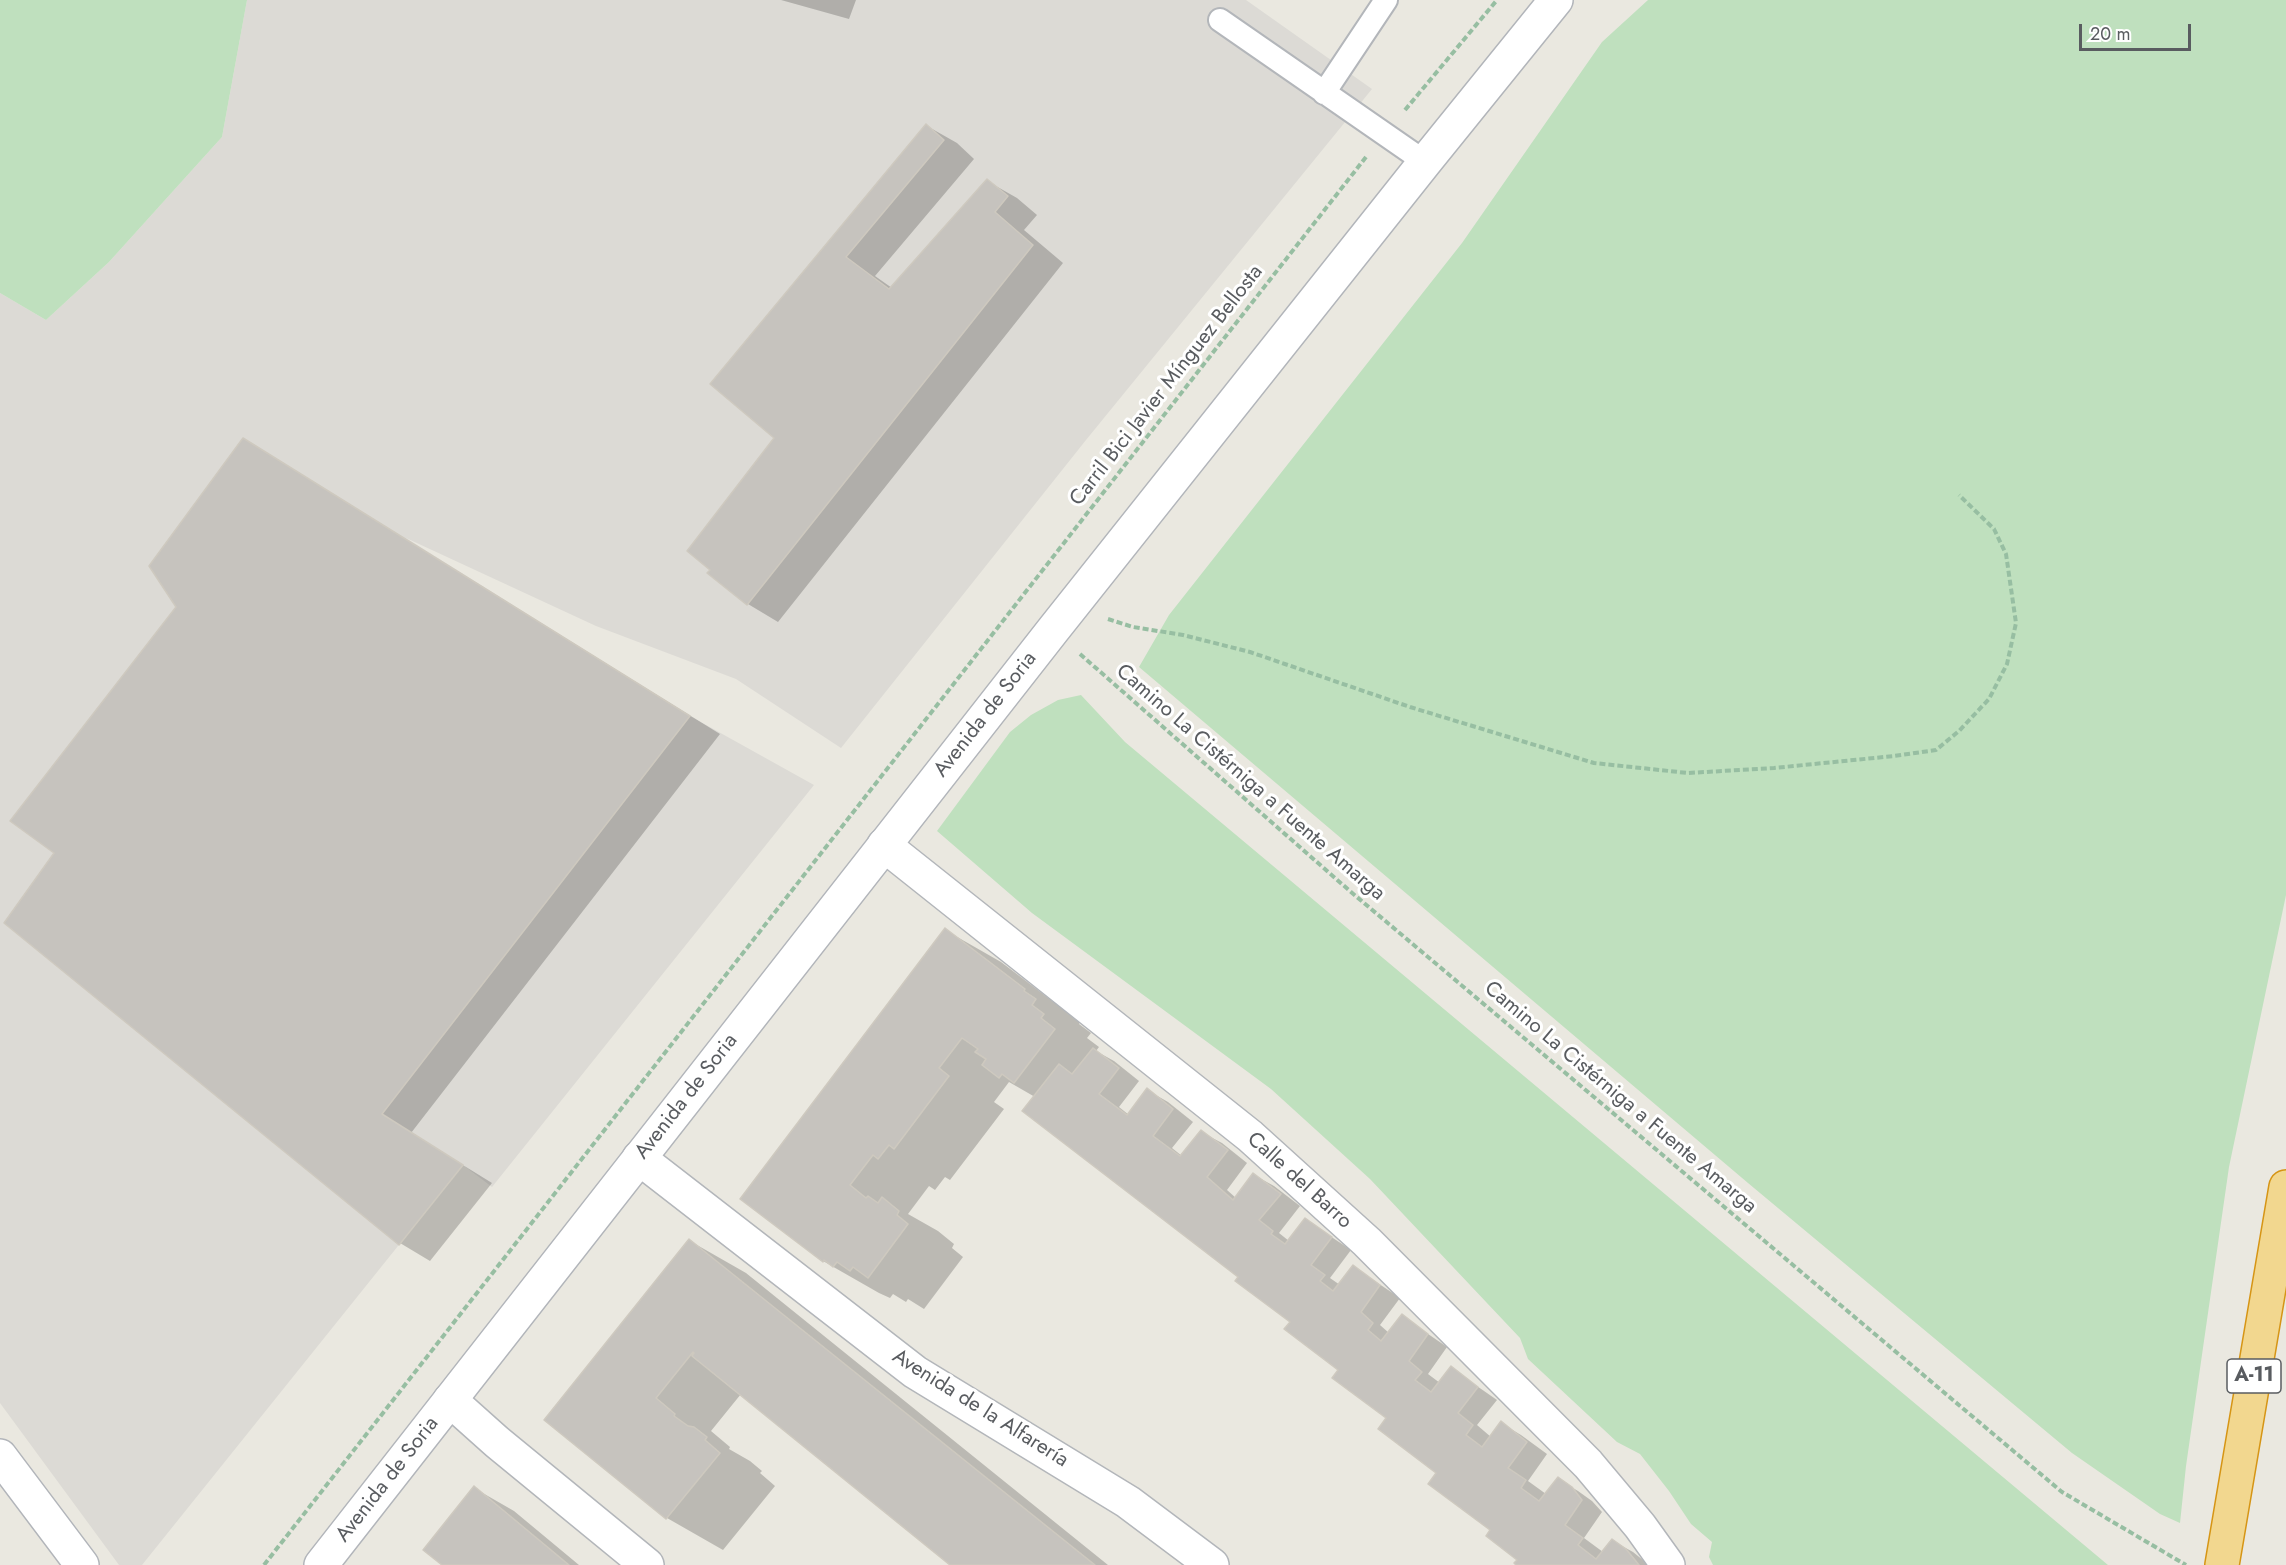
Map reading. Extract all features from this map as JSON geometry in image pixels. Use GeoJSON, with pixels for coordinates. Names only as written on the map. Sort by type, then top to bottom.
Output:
{"type":"FeatureCollection","features":[{"type":"Feature","properties":{"kind":"highway","name":"A-11"},"geometry":{"type":"LineString","coordinates":[[2222,1565],[2286,1187]]}},
{"type":"Feature","properties":{"kind":"highway"},"geometry":{"type":"LineString","coordinates":[[2199,1565],[2274,1256]]}},
{"type":"Feature","properties":{"kind":"street","name":"Avenida de Soria"},"geometry":{"type":"LineString","coordinates":[[321,1565],[1061,619],[1556,0]]}},
{"type":"Feature","properties":{"kind":"street","name":"Calle del Barro"},"geometry":{"type":"LineString","coordinates":[[884,845],[1250,1136],[1367,1242],[1587,1464],[1640,1526],[1668,1565]]}},
{"type":"Feature","properties":{"kind":"street","name":"Avenida de la Alfarería"},"geometry":{"type":"LineString","coordinates":[[639,1158],[915,1372],[1128,1502],[1212,1565]]}},
{"type":"Feature","properties":{"kind":"street"},"geometry":{"type":"LineString","coordinates":[[450,1400],[497,1442],[647,1565]]}},
{"type":"Feature","properties":{"kind":"street"},"geometry":{"type":"LineString","coordinates":[[0,1456],[82,1565]]}},
{"type":"Feature","properties":{"kind":"lane"},"geometry":{"type":"LineString","coordinates":[[1324,93],[1386,0]]}},
{"type":"Feature","properties":{"kind":"lane"},"geometry":{"type":"LineString","coordinates":[[1220,20],[1425,162]]}},
{"type":"Feature","properties":{"kind":"path","name":"Carril Bici Javier Mínguez Bellosta"},"geometry":{"type":"LineString","coordinates":[[264,1565],[1384,134],[1497,0]]}},
{"type":"Feature","properties":{"kind":"path"},"geometry":{"type":"LineString","coordinates":[[1061,619],[1183,635],[1250,652],[1410,707],[1594,763],[1688,774],[1894,756],[1936,750],[1959,731],[1989,699],[2007,664],[2016,623],[2006,554],[1994,528],[1959,495]]}},
{"type":"Feature","properties":{"kind":"path","name":"Camino La Cistérniga a Fuente Amarga"},"geometry":{"type":"LineString","coordinates":[[1061,619],[1351,892],[2062,1492],[2186,1565]]}},
{"type":"Feature","properties":{"kind":"shaded area"},"geometry":{"type":"Polygon","coordinates":[[[247,0],[1246,0],[1372,89],[1086,440],[841,748],[736,679],[596,626],[406,538],[690,716],[814,785],[492,1187],[463,1165],[142,1565],[119,1565],[0,1403],[0,293],[46,320],[109,262],[222,137],[247,0]]]}},
{"type":"Feature","properties":{"kind":"green space"},"geometry":{"type":"Polygon","coordinates":[[[0,0],[247,0],[222,137],[109,262],[46,320],[0,293],[0,0]]]}},
{"type":"Feature","properties":{"kind":"green space"},"geometry":{"type":"Polygon","coordinates":[[[1648,0],[2286,0],[2286,895],[2229,1167],[2186,1466],[2180,1523],[2160,1514],[2072,1453],[1748,1183],[1139,667],[1169,615],[1462,243],[1602,42],[1648,0]]]}},
{"type":"Feature","properties":{"kind":"green space"},"geometry":{"type":"Polygon","coordinates":[[[1081,695],[1125,742],[2108,1565],[1713,1565],[1709,1557],[1712,1542],[1691,1524],[1640,1454],[1617,1442],[1528,1359],[1520,1338],[1370,1179],[1271,1089],[1032,913],[937,831],[1010,732],[1031,715],[1058,700],[1081,695]]]}},
{"type":"Feature","properties":{"kind":"building"},"geometry":{"type":"Polygon","coordinates":[[[926,124],[944,140],[846,257],[889,289],[987,179],[1008,196],[995,212],[1033,245],[747,605],[707,573],[710,570],[687,551],[774,438],[710,384],[926,124]]]}},
{"type":"Feature","properties":{"kind":"building"},"geometry":{"type":"Polygon","coordinates":[[[243,438],[690,716],[382,1114],[463,1165],[399,1245],[4,923],[54,853],[10,821],[176,607],[149,566],[243,438]]]}},
{"type":"Feature","properties":{"kind":"building"},"geometry":{"type":"Polygon","coordinates":[[[945,928],[1036,999],[1032,1005],[1044,1014],[1041,1018],[1055,1029],[1014,1083],[1002,1074],[999,1078],[982,1065],[986,1059],[975,1052],[978,1049],[962,1038],[939,1068],[949,1076],[894,1149],[889,1145],[878,1159],[873,1155],[850,1185],[866,1198],[868,1196],[878,1203],[882,1197],[899,1211],[897,1215],[908,1224],[868,1278],[853,1267],[850,1271],[837,1262],[833,1267],[824,1260],[823,1262],[740,1199],[945,928]]]}},
{"type":"Feature","properties":{"kind":"building"},"geometry":{"type":"Polygon","coordinates":[[[1093,1048],[1119,1068],[1099,1094],[1127,1115],[1147,1088],[1173,1109],[1153,1136],[1180,1156],[1201,1130],[1228,1150],[1207,1177],[1233,1200],[1253,1173],[1281,1194],[1259,1220],[1273,1231],[1271,1234],[1285,1244],[1305,1218],[1332,1237],[1311,1265],[1325,1275],[1320,1281],[1333,1291],[1353,1265],[1380,1285],[1361,1312],[1373,1323],[1368,1330],[1381,1341],[1402,1314],[1428,1334],[1409,1361],[1422,1372],[1415,1380],[1431,1392],[1451,1366],[1478,1387],[1458,1413],[1473,1425],[1466,1435],[1482,1447],[1501,1421],[1527,1442],[1508,1468],[1526,1480],[1521,1488],[1539,1501],[1558,1477],[1572,1487],[1582,1500],[1565,1525],[1583,1538],[1578,1545],[1596,1559],[1612,1539],[1626,1549],[1639,1565],[1516,1565],[1514,1563],[1517,1560],[1486,1536],[1490,1530],[1428,1484],[1436,1473],[1378,1429],[1386,1418],[1332,1378],[1338,1370],[1284,1329],[1290,1322],[1235,1281],[1238,1277],[1022,1111],[1059,1064],[1072,1074],[1093,1048]]]}},
{"type":"Feature","properties":{"kind":"building"},"geometry":{"type":"Polygon","coordinates":[[[689,1239],[1095,1565],[950,1565],[692,1356],[693,1352],[656,1398],[675,1414],[674,1416],[707,1437],[705,1440],[720,1453],[666,1519],[544,1420],[689,1239]]]}},
{"type":"Feature","properties":{"kind":"building"},"geometry":{"type":"Polygon","coordinates":[[[474,1486],[569,1565],[442,1565],[423,1550],[474,1486]]]}}]}
